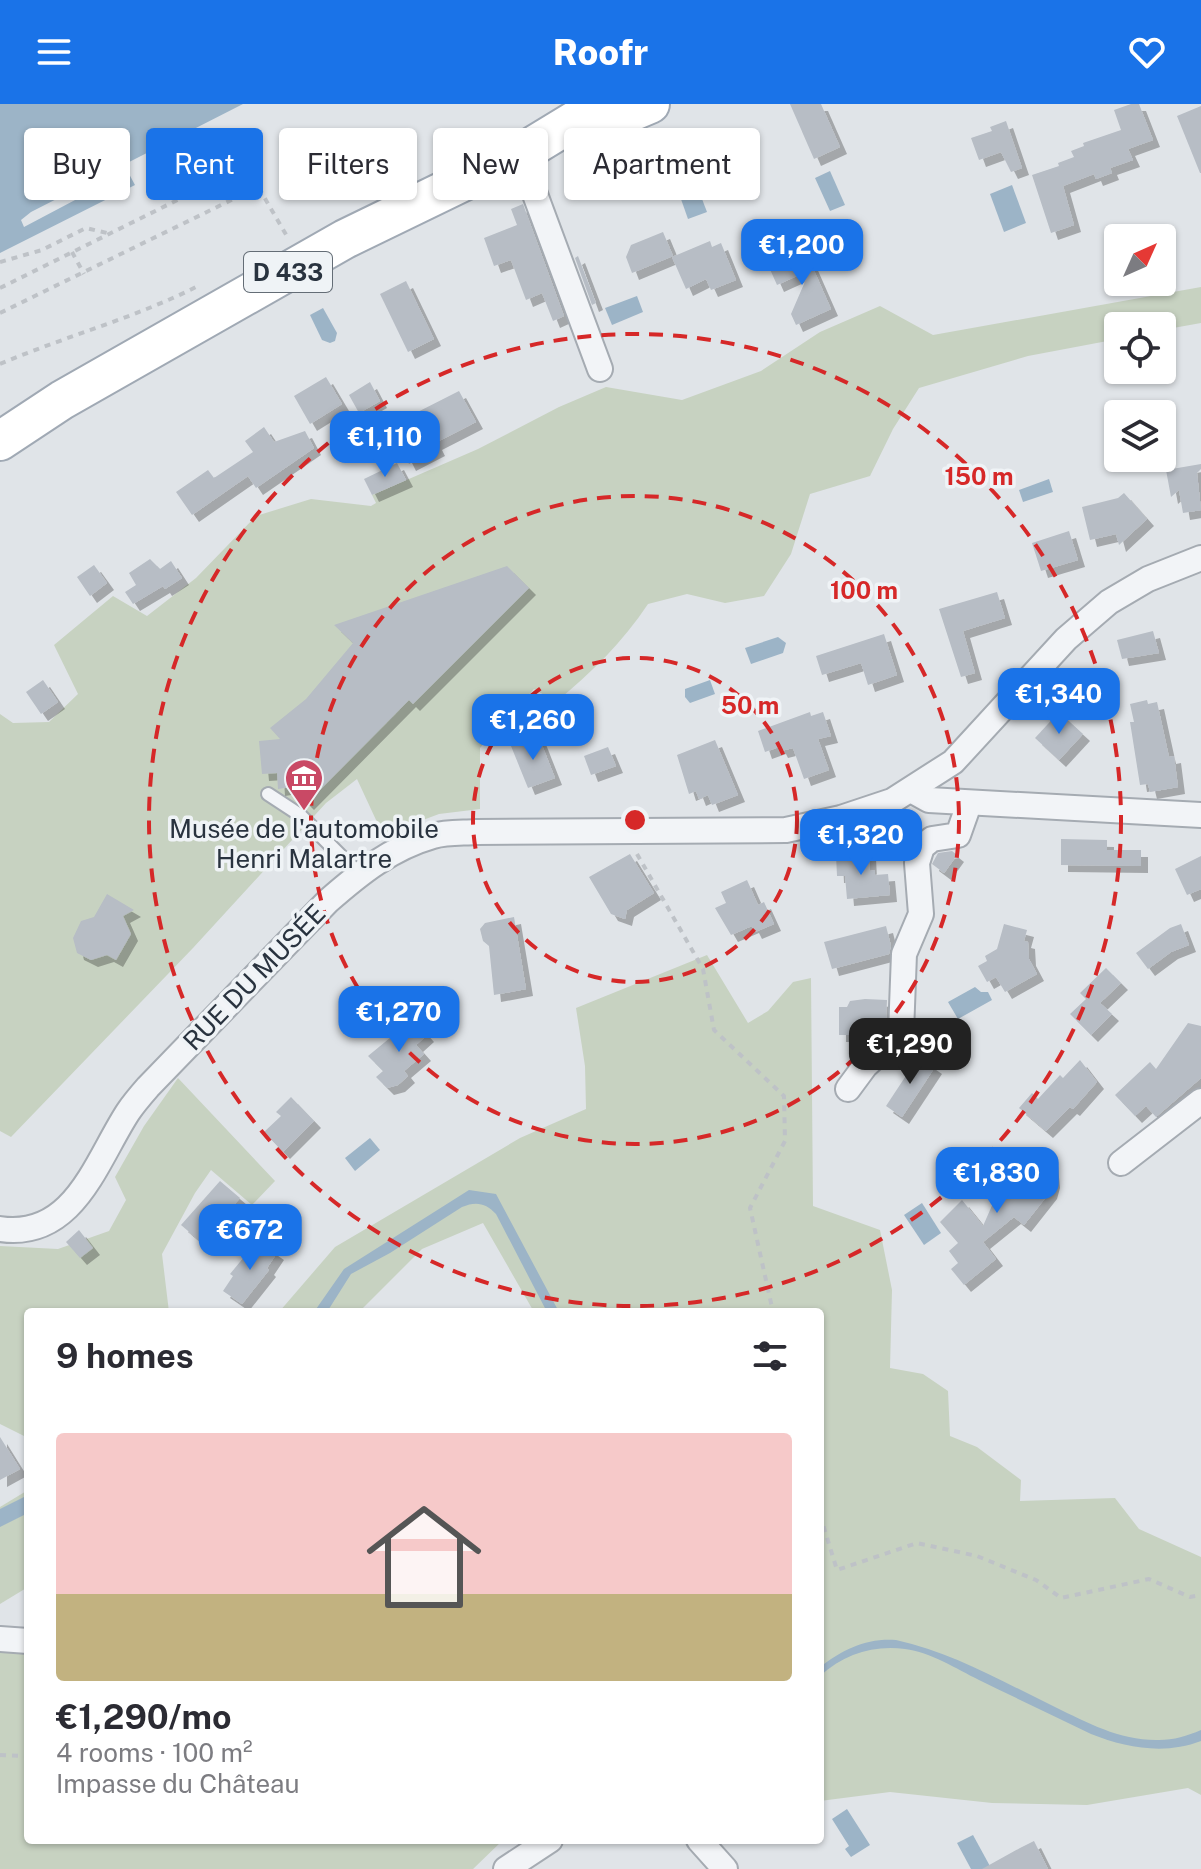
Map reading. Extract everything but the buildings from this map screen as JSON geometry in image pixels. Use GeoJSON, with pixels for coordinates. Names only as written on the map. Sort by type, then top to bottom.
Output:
{"type":"FeatureCollection","features":[{"type":"Feature","properties":{"kind":"main road","name":"D 433"},"geometry":{"type":"LineString","coordinates":[[548,137],[602,104]]}},
{"type":"Feature","properties":{"kind":"main road","name":"D 433"},"geometry":{"type":"LineString","coordinates":[[548,145],[606,125],[650,104]]}},
{"type":"Feature","properties":{"kind":"main road","name":"D 433"},"geometry":{"type":"LineString","coordinates":[[0,441],[62,400],[345,239],[433,196]]}},
{"type":"Feature","properties":{"kind":"main road","name":"D 433"},"geometry":{"type":"LineString","coordinates":[[0,413],[13,406],[62,400]]}},
{"type":"Feature","properties":{"kind":"street"},"geometry":{"type":"LineString","coordinates":[[537,200],[600,369]]}},
{"type":"Feature","properties":{"kind":"street","name":"RUE DU MUSÉE"},"geometry":{"type":"LineString","coordinates":[[0,1229],[16,1232],[44,1225],[79,1198],[129,1111],[148,1087],[328,901],[395,849],[435,835],[786,830],[841,818],[892,801],[953,762],[1066,639],[1109,602],[1148,579],[1194,566]]}},
{"type":"Feature","properties":{"kind":"street"},"geometry":{"type":"LineString","coordinates":[[911,790],[929,800],[969,804],[1201,815]]}},
{"type":"Feature","properties":{"kind":"street"},"geometry":{"type":"LineString","coordinates":[[848,1089],[865,1066],[901,1033],[904,954],[921,914],[917,863],[922,847],[932,839],[958,835],[969,804]]}},
{"type":"Feature","properties":{"kind":"street"},"geometry":{"type":"LineString","coordinates":[[1121,1163],[1201,1101]]}},
{"type":"Feature","properties":{"kind":"street"},"geometry":{"type":"LineString","coordinates":[[0,1639],[24,1641]]}},
{"type":"Feature","properties":{"kind":"street"},"geometry":{"type":"LineString","coordinates":[[506,1869],[544,1844]]}},
{"type":"Feature","properties":{"kind":"street"},"geometry":{"type":"LineString","coordinates":[[703,1844],[725,1869]]}},
{"type":"Feature","properties":{"kind":"lane"},"geometry":{"type":"LineString","coordinates":[[268,794],[300,815],[359,874]]}},
{"type":"Feature","properties":{"kind":"path"},"geometry":{"type":"LineString","coordinates":[[263,196],[289,240]]}},
{"type":"Feature","properties":{"kind":"path"},"geometry":{"type":"LineString","coordinates":[[0,288],[177,200]]}},
{"type":"Feature","properties":{"kind":"path"},"geometry":{"type":"LineString","coordinates":[[0,313],[232,200]]}},
{"type":"Feature","properties":{"kind":"path"},"geometry":{"type":"LineString","coordinates":[[0,262],[42,250],[86,228],[110,233]]}},
{"type":"Feature","properties":{"kind":"path"},"geometry":{"type":"LineString","coordinates":[[72,252],[84,274]]}},
{"type":"Feature","properties":{"kind":"path"},"geometry":{"type":"LineString","coordinates":[[625,833],[703,969],[714,1030],[784,1096],[785,1141],[750,1208],[772,1308]]}},
{"type":"Feature","properties":{"kind":"path"},"geometry":{"type":"LineString","coordinates":[[824,1528],[837,1570],[917,1543],[977,1556],[1036,1580],[1061,1598],[1149,1579],[1190,1597],[1201,1595]]}},
{"type":"Feature","properties":{"kind":"path"},"geometry":{"type":"LineString","coordinates":[[0,1755],[24,1756]]}},
{"type":"Feature","properties":{"kind":"green space"},"geometry":{"type":"Polygon","coordinates":[[[1201,287],[1201,323],[1176,327],[1176,312],[1104,312],[1104,342],[1028,356],[919,388],[893,429],[870,476],[810,494],[791,554],[764,596],[725,603],[687,594],[648,604],[606,656],[556,702],[534,689],[480,748],[480,809],[439,814],[383,835],[357,779],[326,803],[193,948],[11,1137],[0,1131],[0,714],[13,723],[49,722],[78,694],[54,645],[113,596],[147,616],[196,578],[256,516],[311,499],[371,506],[376,503],[372,495],[478,449],[559,407],[606,387],[682,400],[761,371],[820,332],[880,306],[933,335],[1151,296],[1176,296],[1176,291],[1201,287]]]}},
{"type":"Feature","properties":{"kind":"green space"},"geometry":{"type":"Polygon","coordinates":[[[707,955],[748,1023],[768,1011],[793,982],[811,978],[813,1206],[880,1230],[892,1290],[890,1368],[923,1374],[948,1391],[950,1436],[977,1447],[1021,1480],[1020,1501],[1115,1498],[1139,1529],[1201,1557],[1201,1795],[1188,1788],[1087,1805],[992,1803],[890,1792],[824,1800],[824,1308],[532,1308],[483,1223],[422,1249],[363,1308],[282,1308],[335,1247],[520,1138],[586,1109],[585,1066],[576,1008],[707,955]]]}},
{"type":"Feature","properties":{"kind":"green space"},"geometry":{"type":"Polygon","coordinates":[[[178,1078],[275,1181],[252,1205],[211,1170],[162,1254],[169,1308],[24,1308],[24,1436],[0,1424],[0,1246],[58,1249],[109,1231],[126,1200],[115,1177],[144,1126],[178,1078]]]}},
{"type":"Feature","properties":{"kind":"green space"},"geometry":{"type":"Polygon","coordinates":[[[24,1492],[24,1589],[0,1604],[0,1507],[24,1492]]]}},
{"type":"Feature","properties":{"kind":"green space"},"geometry":{"type":"Polygon","coordinates":[[[0,1649],[24,1651],[24,1844],[499,1844],[473,1869],[0,1869],[0,1649]]]}},
{"type":"Feature","properties":{"kind":"water"},"geometry":{"type":"Polygon","coordinates":[[[0,104],[243,104],[196,128],[146,128],[146,153],[130,162],[130,128],[24,128],[24,200],[55,200],[21,220],[24,227],[75,200],[105,200],[0,253],[0,104]]]}},
{"type":"Feature","properties":{"kind":"water"},"geometry":{"type":"Polygon","coordinates":[[[830,171],[845,205],[830,211],[815,178],[830,171]]]}},
{"type":"Feature","properties":{"kind":"water"},"geometry":{"type":"Polygon","coordinates":[[[1012,185],[1026,223],[1004,232],[990,194],[1012,185]]]}},
{"type":"Feature","properties":{"kind":"water"},"geometry":{"type":"Polygon","coordinates":[[[681,200],[702,200],[707,212],[688,219],[681,200]]]}},
{"type":"Feature","properties":{"kind":"water"},"geometry":{"type":"Polygon","coordinates":[[[793,223],[799,236],[775,246],[770,242],[769,233],[793,223]]]}},
{"type":"Feature","properties":{"kind":"water"},"geometry":{"type":"Polygon","coordinates":[[[637,296],[643,312],[612,325],[605,308],[637,296]]]}},
{"type":"Feature","properties":{"kind":"water"},"geometry":{"type":"Polygon","coordinates":[[[323,308],[337,333],[335,341],[330,343],[322,340],[310,315],[323,308]]]}},
{"type":"Feature","properties":{"kind":"water"},"geometry":{"type":"Polygon","coordinates":[[[1049,479],[1053,492],[1023,502],[1019,490],[1049,479]]]}},
{"type":"Feature","properties":{"kind":"water"},"geometry":{"type":"Polygon","coordinates":[[[778,637],[786,643],[783,653],[751,664],[745,648],[778,637]]]}},
{"type":"Feature","properties":{"kind":"water"},"geometry":{"type":"Polygon","coordinates":[[[710,680],[715,694],[690,703],[685,697],[685,689],[710,680]]]}},
{"type":"Feature","properties":{"kind":"water"},"geometry":{"type":"Polygon","coordinates":[[[532,714],[538,728],[535,733],[514,741],[507,725],[532,714]]]}},
{"type":"Feature","properties":{"kind":"water"},"geometry":{"type":"Polygon","coordinates":[[[975,987],[981,992],[988,992],[992,1000],[958,1019],[948,1002],[975,987]]]}},
{"type":"Feature","properties":{"kind":"water"},"geometry":{"type":"Polygon","coordinates":[[[370,1138],[380,1150],[355,1171],[345,1158],[370,1138]]]}},
{"type":"Feature","properties":{"kind":"water"},"geometry":{"type":"Polygon","coordinates":[[[967,1148],[997,1162],[989,1179],[959,1165],[967,1148]]]}},
{"type":"Feature","properties":{"kind":"water"},"geometry":{"type":"Polygon","coordinates":[[[469,1190],[496,1194],[557,1308],[545,1308],[496,1214],[485,1205],[462,1207],[351,1274],[330,1308],[317,1308],[344,1269],[469,1190]]]}},
{"type":"Feature","properties":{"kind":"water"},"geometry":{"type":"Polygon","coordinates":[[[922,1203],[941,1233],[924,1245],[904,1215],[922,1203]]]}},
{"type":"Feature","properties":{"kind":"water"},"geometry":{"type":"Polygon","coordinates":[[[24,1497],[24,1515],[0,1527],[0,1509],[24,1497]]]}},
{"type":"Feature","properties":{"kind":"water"},"geometry":{"type":"Polygon","coordinates":[[[896,1640],[957,1660],[1080,1719],[1131,1738],[1165,1740],[1201,1730],[1201,1741],[1160,1749],[1104,1739],[943,1662],[905,1649],[870,1650],[849,1657],[824,1672],[824,1664],[838,1655],[875,1641],[896,1640]]]}},
{"type":"Feature","properties":{"kind":"water"},"geometry":{"type":"Polygon","coordinates":[[[847,1809],[870,1845],[851,1857],[845,1849],[849,1846],[832,1819],[847,1809]]]}},
{"type":"Feature","properties":{"kind":"water"},"geometry":{"type":"Polygon","coordinates":[[[973,1835],[991,1868],[971,1869],[957,1843],[973,1835]]]}},
{"type":"Feature","properties":{"kind":"place","name":"Musée de l'automobile Henri Malartre"},"geometry":{"type":"Point","coordinates":[304,812]}}]}
